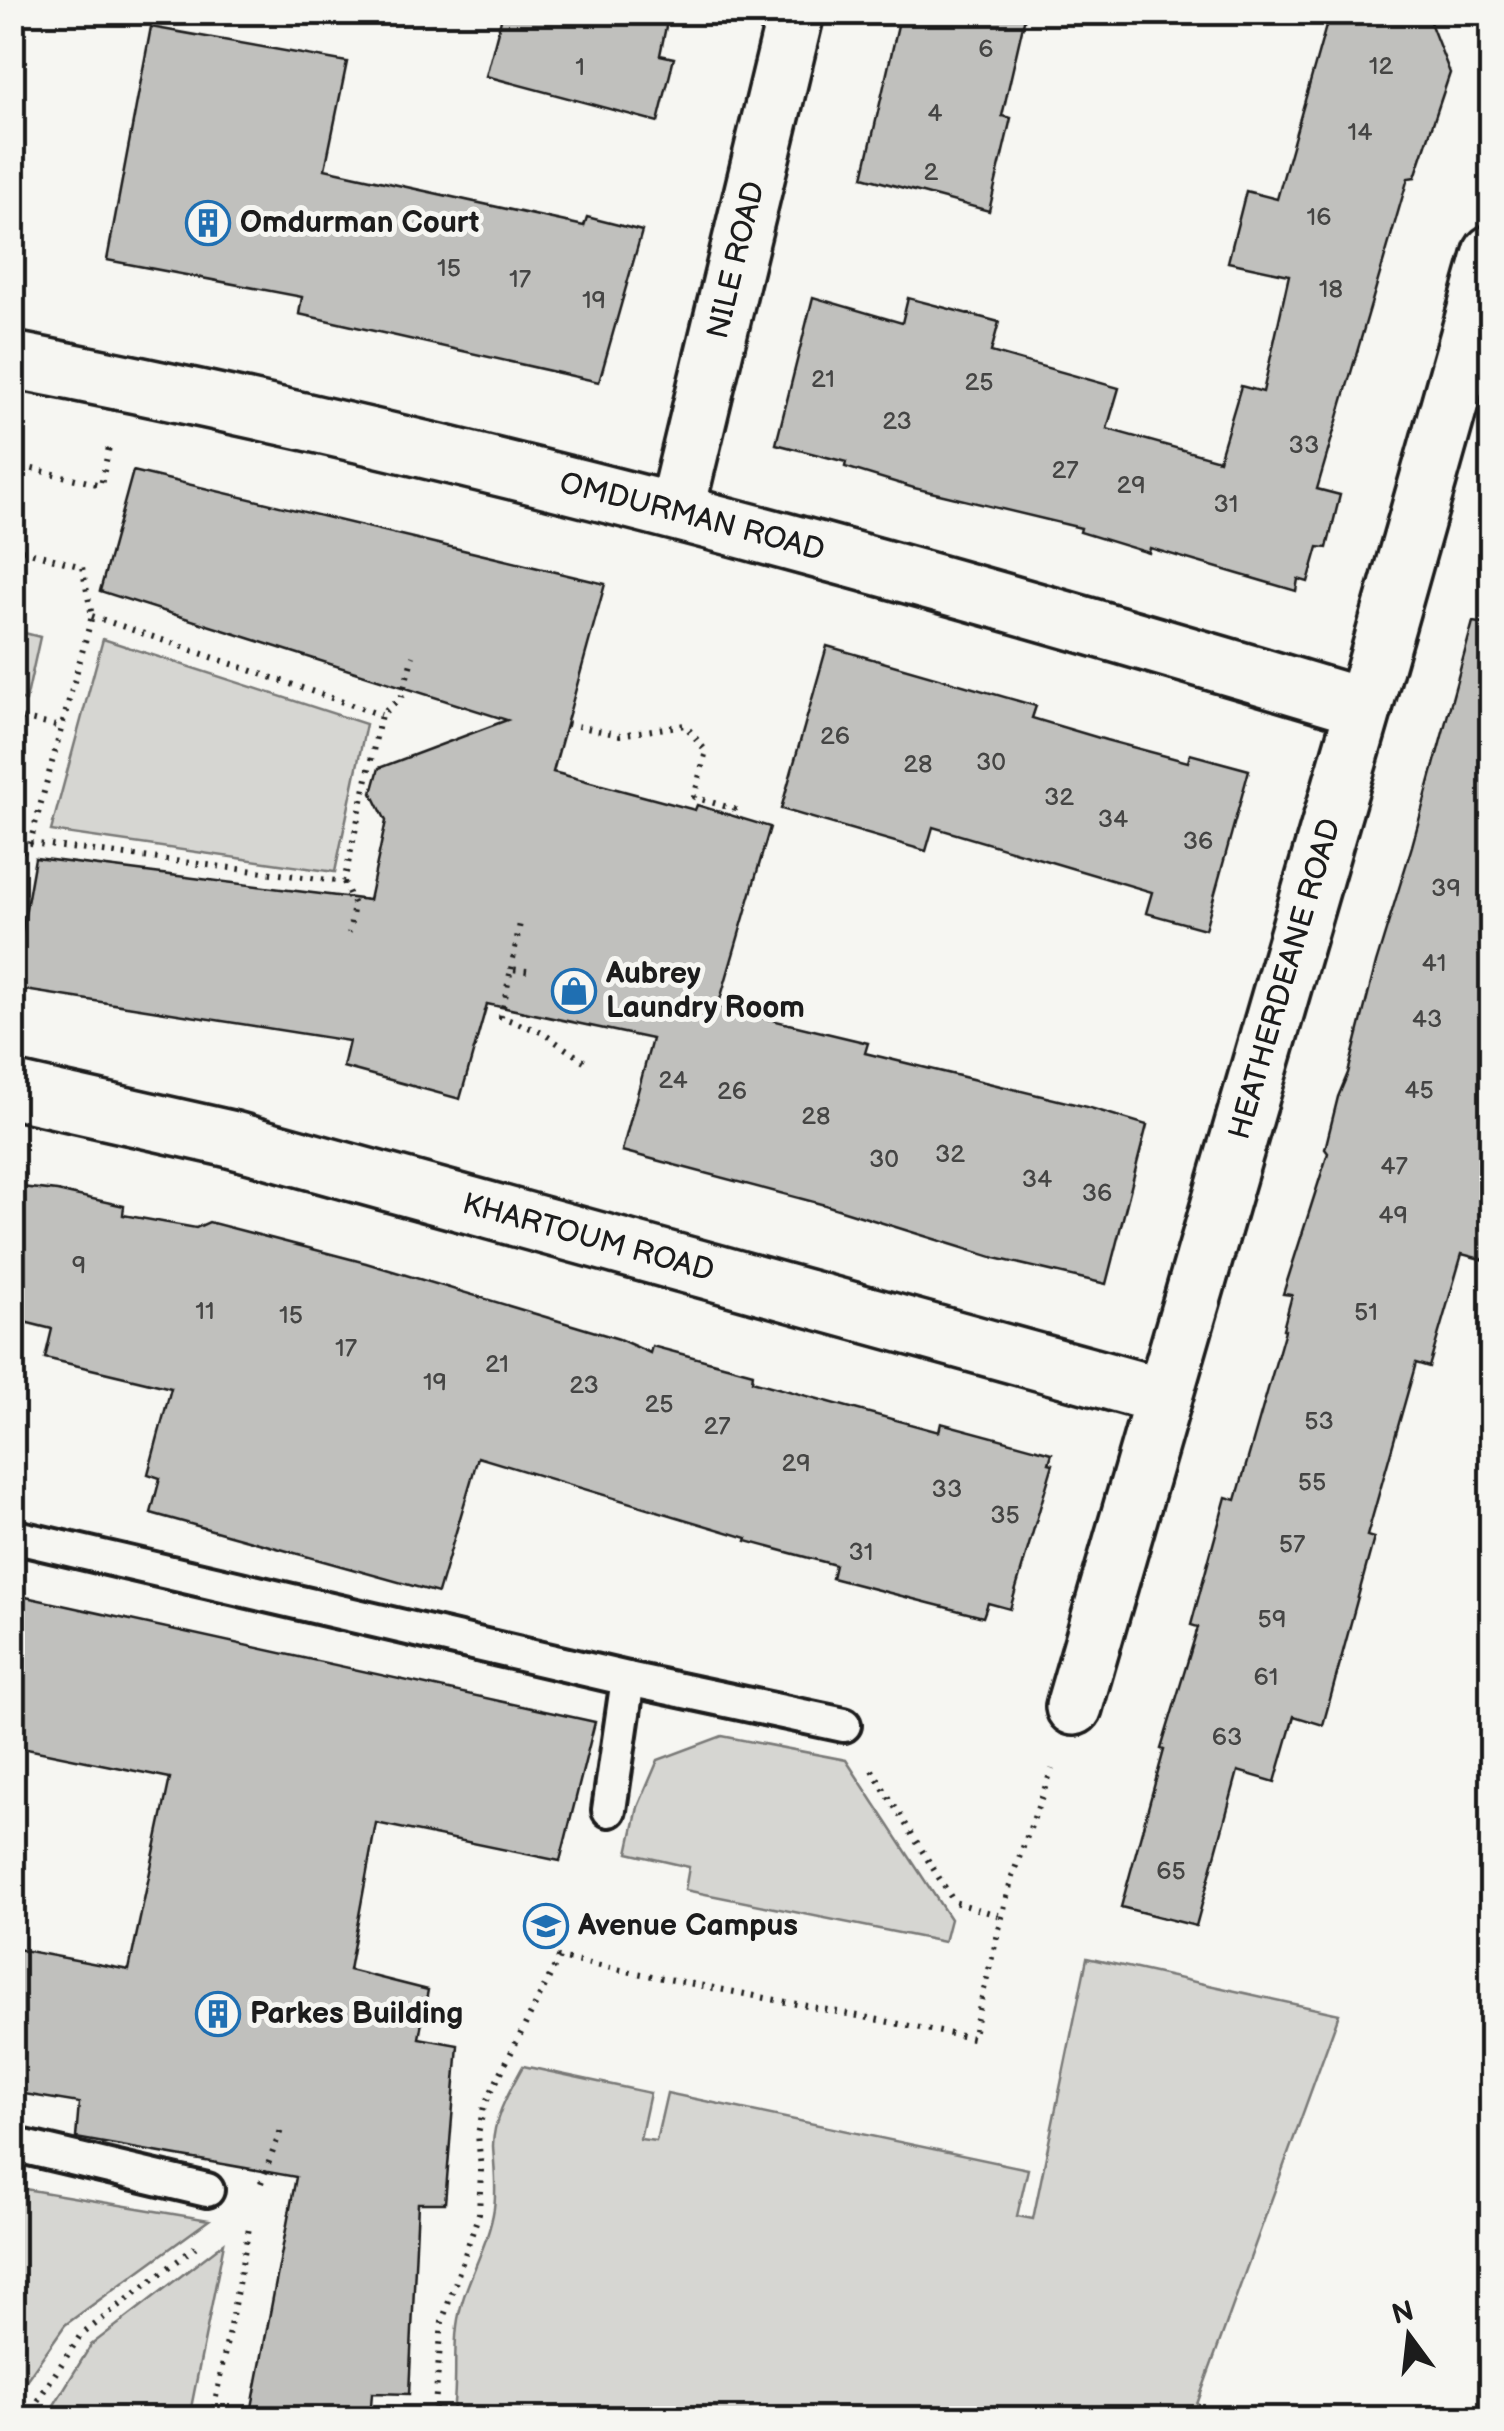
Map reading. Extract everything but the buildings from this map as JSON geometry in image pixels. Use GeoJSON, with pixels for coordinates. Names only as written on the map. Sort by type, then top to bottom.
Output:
{"type":"FeatureCollection","features":[{"type":"Feature","properties":{"kind":"street","name":"NILE ROAD"},"geometry":{"type":"LineString","coordinates":[[676,511],[796,12]]}},
{"type":"Feature","properties":{"kind":"street","name":"HEATHERDEANE ROAD"},"geometry":{"type":"LineString","coordinates":[[1074,1707],[1492,252]]}},
{"type":"Feature","properties":{"kind":"street","name":"OMDURMAN ROAD"},"geometry":{"type":"LineString","coordinates":[[12,360],[315,425],[676,511],[1364,707]]}},
{"type":"Feature","properties":{"kind":"street","name":"KHARTOUM ROAD"},"geometry":{"type":"LineString","coordinates":[[12,1090],[230,1138],[1162,1396]]}},
{"type":"Feature","properties":{"kind":"lane"},"geometry":{"type":"LineString","coordinates":[[12,1536],[844,1726]]}},
{"type":"Feature","properties":{"kind":"lane"},"geometry":{"type":"LineString","coordinates":[[609,1810],[628,1679]]}},
{"type":"Feature","properties":{"kind":"lane"},"geometry":{"type":"LineString","coordinates":[[12,2144],[207,2190]]}},
{"type":"Feature","properties":{"kind":"path"},"geometry":{"type":"LineString","coordinates":[[12,464],[100,484]]}},
{"type":"Feature","properties":{"kind":"path"},"geometry":{"type":"LineString","coordinates":[[12,547],[82,566],[92,616],[30,843],[12,866]]}},
{"type":"Feature","properties":{"kind":"path"},"geometry":{"type":"LineString","coordinates":[[92,616],[382,714]]}},
{"type":"Feature","properties":{"kind":"path"},"geometry":{"type":"LineString","coordinates":[[349,932],[354,905],[344,882],[382,714],[401,698],[414,656]]}},
{"type":"Feature","properties":{"kind":"path"},"geometry":{"type":"LineString","coordinates":[[12,716],[60,728]]}},
{"type":"Feature","properties":{"kind":"path"},"geometry":{"type":"LineString","coordinates":[[566,724],[620,735],[686,725],[706,751],[694,797],[734,809],[732,816]]}},
{"type":"Feature","properties":{"kind":"path"},"geometry":{"type":"LineString","coordinates":[[30,843],[344,882]]}},
{"type":"Feature","properties":{"kind":"path"},"geometry":{"type":"LineString","coordinates":[[521,918],[502,1016],[542,1032],[584,1061]]}},
{"type":"Feature","properties":{"kind":"path"},"geometry":{"type":"LineString","coordinates":[[511,969],[527,970]]}},
{"type":"Feature","properties":{"kind":"path"},"geometry":{"type":"LineString","coordinates":[[434,2418],[442,2322],[478,2213],[478,2134],[484,2106],[559,1958],[972,2038],[1000,1916],[1074,1707]]}},
{"type":"Feature","properties":{"kind":"path"},"geometry":{"type":"LineString","coordinates":[[844,1726],[954,1902],[1000,1916]]}},
{"type":"Feature","properties":{"kind":"path"},"geometry":{"type":"LineString","coordinates":[[254,2201],[281,2130]]}},
{"type":"Feature","properties":{"kind":"path"},"geometry":{"type":"LineString","coordinates":[[212,2418],[251,2220]]}},
{"type":"Feature","properties":{"kind":"path"},"geometry":{"type":"LineString","coordinates":[[26,2418],[80,2336],[211,2235]]}},
{"type":"Feature","properties":{"kind":"shaded area"},"geometry":{"type":"Polygon","coordinates":[[[13,598],[21,599],[13,630],[13,598]]]}},
{"type":"Feature","properties":{"kind":"shaded area"},"geometry":{"type":"Polygon","coordinates":[[[13,630],[40,637],[26,701],[13,698],[13,630]]]}},
{"type":"Feature","properties":{"kind":"shaded area"},"geometry":{"type":"Polygon","coordinates":[[[103,639],[366,724],[335,872],[51,831],[103,639]]]}},
{"type":"Feature","properties":{"kind":"shaded area"},"geometry":{"type":"Polygon","coordinates":[[[722,1736],[846,1760],[950,1919],[944,1942],[685,1890],[689,1867],[628,1853],[638,1807],[658,1760],[722,1736]]]}},
{"type":"Feature","properties":{"kind":"shaded area"},"geometry":{"type":"Polygon","coordinates":[[[1087,1958],[1339,2014],[1192,2418],[452,2418],[460,2311],[494,2208],[496,2125],[523,2066],[650,2093],[640,2139],[656,2141],[667,2093],[1028,2169],[1017,2216],[1033,2219],[1087,1958]]]}},
{"type":"Feature","properties":{"kind":"shaded area"},"geometry":{"type":"Polygon","coordinates":[[[13,2187],[209,2220],[65,2325],[13,2399],[13,2187]]]}},
{"type":"Feature","properties":{"kind":"shaded area"},"geometry":{"type":"Polygon","coordinates":[[[224,2243],[189,2418],[46,2418],[91,2345],[224,2243]]]}},
{"type":"Feature","properties":{"kind":"place","name":"Omdurman Court"},"geometry":{"type":"Point","coordinates":[208,223]}},
{"type":"Feature","properties":{"kind":"place","name":"Aubrey Laundry Room"},"geometry":{"type":"Point","coordinates":[574,991]}},
{"type":"Feature","properties":{"kind":"place","name":"Avenue Campus"},"geometry":{"type":"Point","coordinates":[546,1926]}},
{"type":"Feature","properties":{"kind":"place","name":"Parkes Building"},"geometry":{"type":"Point","coordinates":[218,2014]}}]}
